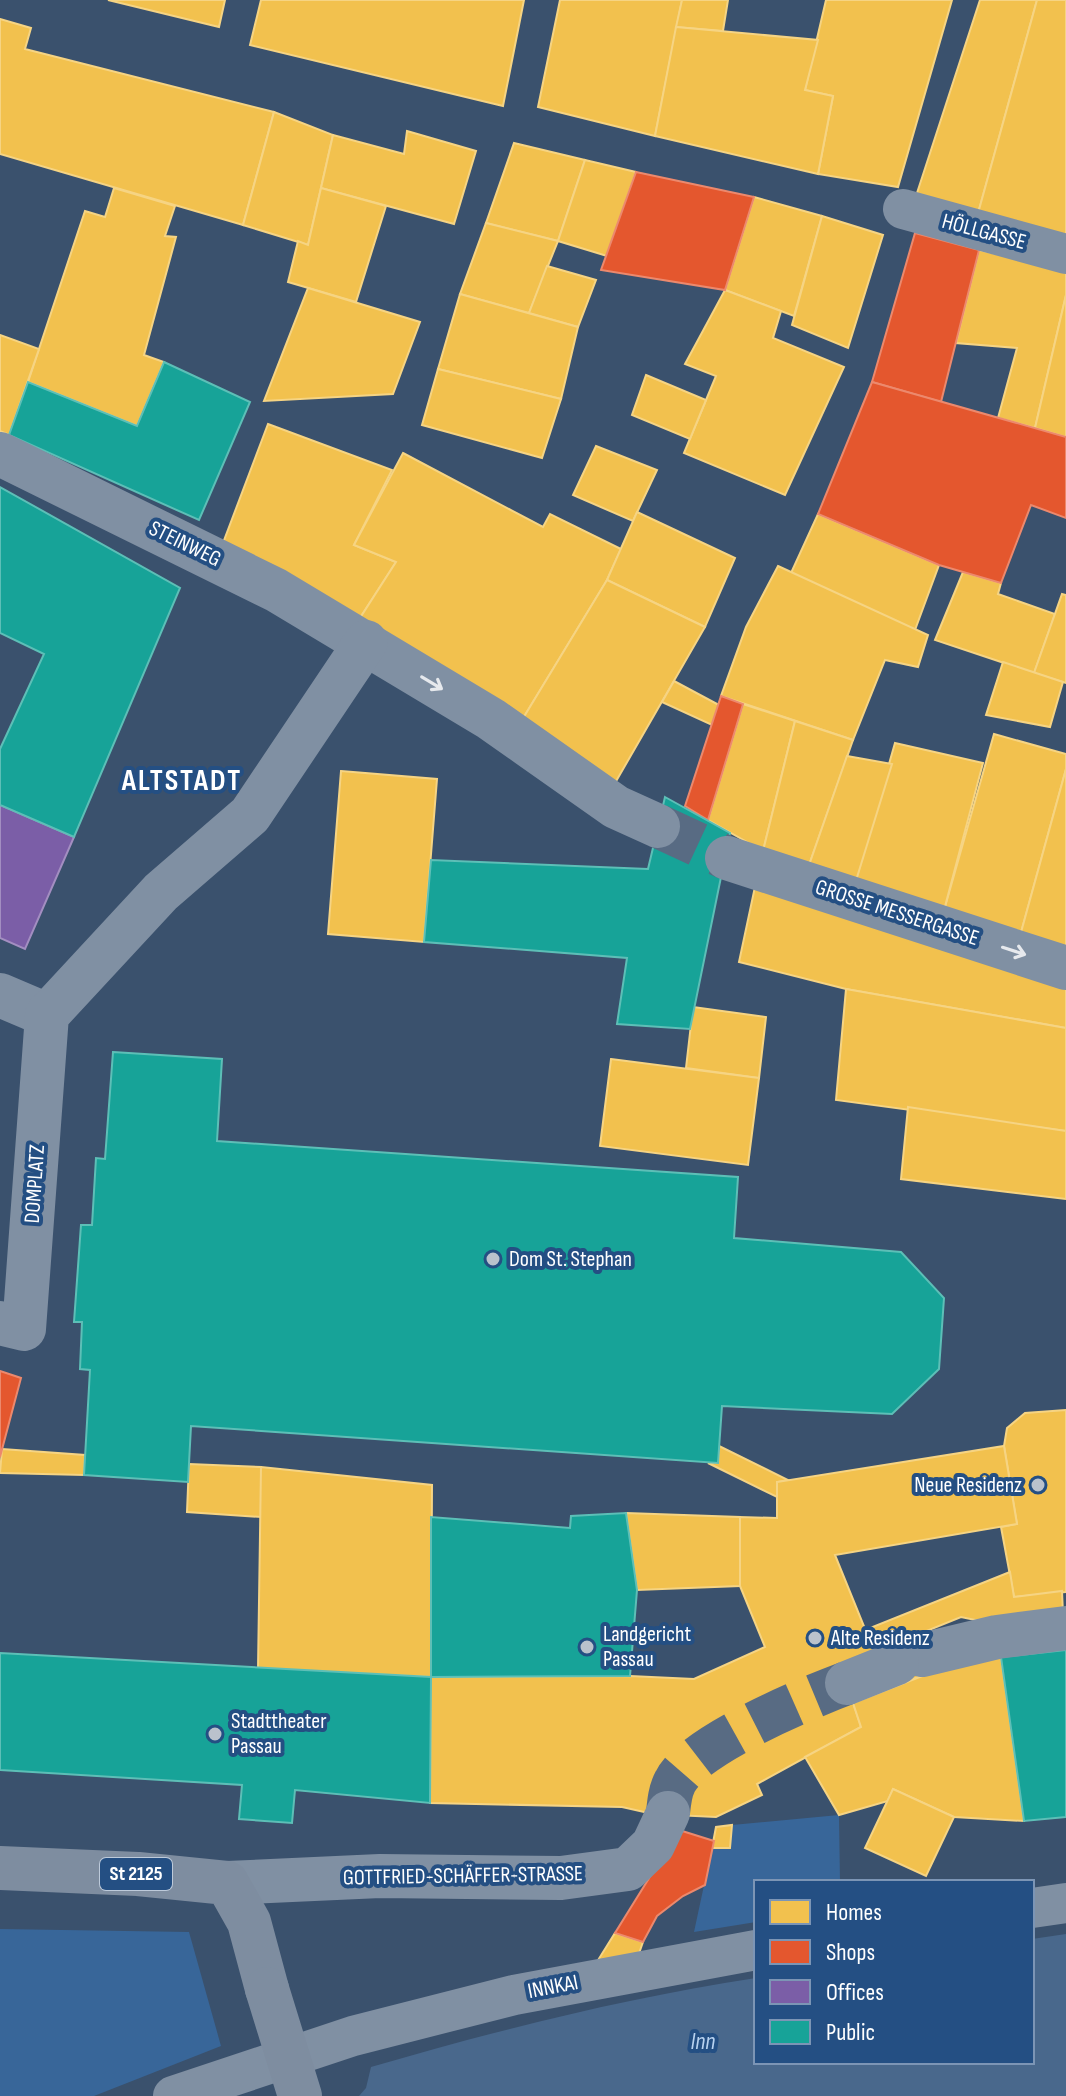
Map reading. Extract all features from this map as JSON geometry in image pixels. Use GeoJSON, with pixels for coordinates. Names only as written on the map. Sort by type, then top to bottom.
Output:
{"type":"FeatureCollection","features":[{"type":"Feature","properties":{"kind":"main road","name":"GOTTFRIED-SCHÄFFER-STRASSE"},"geometry":{"type":"LineString","coordinates":[[0,1868],[138,1874],[227,1883]]}},
{"type":"Feature","properties":{"kind":"main road"},"geometry":{"type":"LineString","coordinates":[[227,1883],[249,1922],[300,2096]]}},
{"type":"Feature","properties":{"kind":"street","name":"HÖLLGASSE"},"geometry":{"type":"LineString","coordinates":[[903,209],[1066,254]]}},
{"type":"Feature","properties":{"kind":"street","name":"STEINWEG"},"geometry":{"type":"LineString","coordinates":[[0,454],[199,550],[366,642],[491,719],[616,807],[658,826]]}},
{"type":"Feature","properties":{"kind":"street"},"geometry":{"type":"LineString","coordinates":[[0,995],[47,1015],[161,892],[250,815],[366,642]]}},
{"type":"Feature","properties":{"kind":"street","name":"GROSSE MESSERGASSE"},"geometry":{"type":"LineString","coordinates":[[727,858],[1066,968]]}},
{"type":"Feature","properties":{"kind":"street","name":"DOMPLATZ"},"geometry":{"type":"LineString","coordinates":[[0,1323],[24,1329],[47,1015]]}},
{"type":"Feature","properties":{"kind":"street"},"geometry":{"type":"LineString","coordinates":[[847,1683],[910,1659],[985,1639],[1066,1628]]}},
{"type":"Feature","properties":{"kind":"street","name":"GOTTFRIED-SCHÄFFER-STRASSE"},"geometry":{"type":"LineString","coordinates":[[227,1883],[380,1876],[561,1878],[628,1869],[653,1845],[668,1813]]}},
{"type":"Feature","properties":{"kind":"street"},"geometry":{"type":"LineString","coordinates":[[1034,1908],[1066,1903]]}},
{"type":"Feature","properties":{"kind":"street","name":"INNKAI"},"geometry":{"type":"LineString","coordinates":[[173,2096],[353,2036],[514,1995],[754,1950]]}},
{"type":"Feature","properties":{"kind":"shaded area"},"geometry":{"type":"Polygon","coordinates":[[[839,1815],[840,1880],[754,1880],[754,1922],[694,1932],[712,1848],[729,1848],[732,1825],[839,1815]]]}},
{"type":"Feature","properties":{"kind":"shaded area"},"geometry":{"type":"Polygon","coordinates":[[[0,1929],[189,1932],[221,2046],[94,2096],[0,2096],[0,1929]]]}},
{"type":"Feature","properties":{"kind":"water","name":"Inn"},"geometry":{"type":"Polygon","coordinates":[[[1066,1934],[1066,2096],[359,2096],[366,2088],[371,2067],[562,2016],[754,1978],[754,2064],[1034,2064],[1034,1939],[1066,1934]]]}},
{"type":"Feature","properties":{"kind":"building: Homes"},"geometry":{"type":"Polygon","coordinates":[[[108,0],[225,0],[219,27],[108,0]]]}},
{"type":"Feature","properties":{"kind":"building: Homes"},"geometry":{"type":"Polygon","coordinates":[[[261,0],[524,0],[503,106],[250,45],[261,0]]]}},
{"type":"Feature","properties":{"kind":"building: Homes"},"geometry":{"type":"Polygon","coordinates":[[[560,0],[682,0],[655,136],[538,107],[560,0]]]}},
{"type":"Feature","properties":{"kind":"building: Homes"},"geometry":{"type":"Polygon","coordinates":[[[682,0],[728,0],[723,31],[676,27],[682,0]]]}},
{"type":"Feature","properties":{"kind":"building: Homes"},"geometry":{"type":"Polygon","coordinates":[[[826,0],[952,0],[898,187],[818,174],[833,96],[805,90],[826,0]]]}},
{"type":"Feature","properties":{"kind":"building: Homes"},"geometry":{"type":"Polygon","coordinates":[[[980,0],[1037,0],[977,217],[916,196],[980,0]]]}},
{"type":"Feature","properties":{"kind":"building: Homes"},"geometry":{"type":"Polygon","coordinates":[[[1037,0],[1066,0],[1066,243],[977,217],[1037,0]]]}},
{"type":"Feature","properties":{"kind":"building: Homes"},"geometry":{"type":"Polygon","coordinates":[[[0,19],[31,28],[25,49],[274,112],[243,225],[0,154],[0,19]]]}},
{"type":"Feature","properties":{"kind":"building: Homes"},"geometry":{"type":"Polygon","coordinates":[[[676,27],[818,40],[805,90],[833,96],[818,174],[655,136],[676,27]]]}},
{"type":"Feature","properties":{"kind":"building: Homes"},"geometry":{"type":"Polygon","coordinates":[[[274,112],[333,135],[308,245],[243,225],[274,112]]]}},
{"type":"Feature","properties":{"kind":"building: Homes"},"geometry":{"type":"Polygon","coordinates":[[[407,131],[476,151],[454,224],[321,188],[333,135],[404,154],[407,131]]]}},
{"type":"Feature","properties":{"kind":"building: Homes"},"geometry":{"type":"Polygon","coordinates":[[[514,143],[585,160],[558,241],[486,223],[514,143]]]}},
{"type":"Feature","properties":{"kind":"building: Homes"},"geometry":{"type":"Polygon","coordinates":[[[585,160],[636,172],[607,256],[558,241],[585,160]]]}},
{"type":"Feature","properties":{"kind":"building: Homes"},"geometry":{"type":"Polygon","coordinates":[[[114,188],[175,206],[165,236],[176,237],[144,355],[164,362],[137,426],[28,382],[85,211],[105,217],[114,188]]]}},
{"type":"Feature","properties":{"kind":"building: Homes"},"geometry":{"type":"Polygon","coordinates":[[[321,188],[386,206],[356,302],[288,282],[298,241],[308,245],[321,188]]]}},
{"type":"Feature","properties":{"kind":"building: Homes"},"geometry":{"type":"Polygon","coordinates":[[[754,197],[822,216],[794,316],[725,290],[754,197]]]}},
{"type":"Feature","properties":{"kind":"building: Homes"},"geometry":{"type":"Polygon","coordinates":[[[822,216],[883,235],[848,348],[792,325],[822,216]]]}},
{"type":"Feature","properties":{"kind":"building: Homes"},"geometry":{"type":"Polygon","coordinates":[[[486,223],[558,241],[529,313],[460,294],[486,223]]]}},
{"type":"Feature","properties":{"kind":"building: Homes"},"geometry":{"type":"Polygon","coordinates":[[[979,250],[1066,270],[1066,295],[1035,428],[998,418],[1017,348],[956,343],[979,250]]]}},
{"type":"Feature","properties":{"kind":"building: Homes"},"geometry":{"type":"Polygon","coordinates":[[[547,266],[596,280],[578,327],[529,313],[547,266]]]}},
{"type":"Feature","properties":{"kind":"building: Homes"},"geometry":{"type":"Polygon","coordinates":[[[308,288],[420,322],[393,394],[264,401],[308,288]]]}},
{"type":"Feature","properties":{"kind":"building: Homes"},"geometry":{"type":"Polygon","coordinates":[[[725,290],[781,311],[773,338],[844,367],[785,495],[684,453],[716,376],[685,364],[725,290]]]}},
{"type":"Feature","properties":{"kind":"building: Homes"},"geometry":{"type":"Polygon","coordinates":[[[460,294],[578,327],[561,399],[438,369],[460,294]]]}},
{"type":"Feature","properties":{"kind":"building: Homes"},"geometry":{"type":"Polygon","coordinates":[[[1066,295],[1066,437],[1035,428],[1066,295]]]}},
{"type":"Feature","properties":{"kind":"building: Homes"},"geometry":{"type":"Polygon","coordinates":[[[0,335],[39,349],[9,435],[0,431],[0,335]]]}},
{"type":"Feature","properties":{"kind":"building: Homes"},"geometry":{"type":"Polygon","coordinates":[[[438,369],[561,399],[542,458],[422,425],[438,369]]]}},
{"type":"Feature","properties":{"kind":"building: Homes"},"geometry":{"type":"Polygon","coordinates":[[[646,375],[706,400],[690,439],[632,415],[646,375]]]}},
{"type":"Feature","properties":{"kind":"building: Homes"},"geometry":{"type":"Polygon","coordinates":[[[268,424],[392,470],[354,545],[396,562],[360,618],[223,543],[268,424]]]}},
{"type":"Feature","properties":{"kind":"building: Homes"},"geometry":{"type":"Polygon","coordinates":[[[596,446],[657,470],[633,521],[573,495],[596,446]]]}},
{"type":"Feature","properties":{"kind":"building: Homes"},"geometry":{"type":"Polygon","coordinates":[[[403,453],[543,527],[550,514],[621,549],[607,580],[522,720],[360,618],[396,562],[354,545],[403,453]]]}},
{"type":"Feature","properties":{"kind":"building: Homes"},"geometry":{"type":"Polygon","coordinates":[[[637,512],[735,558],[705,627],[607,580],[637,512]]]}},
{"type":"Feature","properties":{"kind":"building: Homes"},"geometry":{"type":"Polygon","coordinates":[[[818,514],[939,565],[915,630],[791,573],[818,514]]]}},
{"type":"Feature","properties":{"kind":"building: Homes"},"geometry":{"type":"Polygon","coordinates":[[[778,566],[928,635],[918,667],[885,660],[853,740],[721,696],[746,627],[778,566]]]}},
{"type":"Feature","properties":{"kind":"building: Homes"},"geometry":{"type":"Polygon","coordinates":[[[963,572],[1001,583],[998,594],[1055,614],[1034,673],[935,640],[963,572]]]}},
{"type":"Feature","properties":{"kind":"building: Homes"},"geometry":{"type":"Polygon","coordinates":[[[607,580],[705,627],[611,790],[522,720],[607,580]]]}},
{"type":"Feature","properties":{"kind":"building: Homes"},"geometry":{"type":"Polygon","coordinates":[[[1062,594],[1066,595],[1066,683],[1034,673],[1062,594]]]}},
{"type":"Feature","properties":{"kind":"building: Homes"},"geometry":{"type":"Polygon","coordinates":[[[1003,662],[1063,682],[1050,727],[986,715],[1003,662]]]}},
{"type":"Feature","properties":{"kind":"building: Homes"},"geometry":{"type":"Polygon","coordinates":[[[674,681],[719,705],[712,725],[662,702],[674,681]]]}},
{"type":"Feature","properties":{"kind":"building: Homes"},"geometry":{"type":"Polygon","coordinates":[[[743,704],[795,721],[763,851],[708,820],[743,704]]]}},
{"type":"Feature","properties":{"kind":"building: Homes"},"geometry":{"type":"Polygon","coordinates":[[[795,721],[853,740],[807,871],[763,851],[795,721]]]}},
{"type":"Feature","properties":{"kind":"building: Homes"},"geometry":{"type":"Polygon","coordinates":[[[994,734],[1066,754],[1066,769],[1020,936],[943,914],[994,734]]]}},
{"type":"Feature","properties":{"kind":"building: Homes"},"geometry":{"type":"Polygon","coordinates":[[[895,743],[983,763],[943,914],[854,887],[895,743]]]}},
{"type":"Feature","properties":{"kind":"building: Homes"},"geometry":{"type":"Polygon","coordinates":[[[847,756],[892,764],[854,887],[807,871],[847,756]]]}},
{"type":"Feature","properties":{"kind":"building: Homes"},"geometry":{"type":"Polygon","coordinates":[[[1066,769],[1066,950],[1020,936],[1066,769]]]}},
{"type":"Feature","properties":{"kind":"building: Homes"},"geometry":{"type":"Polygon","coordinates":[[[341,771],[437,779],[424,942],[328,934],[341,771]]]}},
{"type":"Feature","properties":{"kind":"building: Homes"},"geometry":{"type":"Polygon","coordinates":[[[756,882],[1066,985],[1066,1028],[846,989],[739,962],[756,882]]]}},
{"type":"Feature","properties":{"kind":"building: Homes"},"geometry":{"type":"Polygon","coordinates":[[[846,989],[1066,1028],[1066,1131],[836,1100],[846,989]]]}},
{"type":"Feature","properties":{"kind":"building: Homes"},"geometry":{"type":"Polygon","coordinates":[[[693,1007],[766,1017],[759,1078],[686,1068],[693,1007]]]}},
{"type":"Feature","properties":{"kind":"building: Homes"},"geometry":{"type":"Polygon","coordinates":[[[611,1059],[759,1078],[748,1165],[600,1146],[611,1059]]]}},
{"type":"Feature","properties":{"kind":"building: Homes"},"geometry":{"type":"Polygon","coordinates":[[[908,1107],[1066,1131],[1066,1199],[901,1179],[908,1107]]]}},
{"type":"Feature","properties":{"kind":"building: Homes","name":"Neue Residenz"},"geometry":{"type":"Polygon","coordinates":[[[1066,1410],[1066,1592],[1014,1597],[1001,1527],[1017,1524],[1004,1446],[1007,1428],[1025,1413],[1066,1410]]]}},
{"type":"Feature","properties":{"kind":"building: Homes"},"geometry":{"type":"Polygon","coordinates":[[[719,1446],[788,1480],[777,1482],[777,1497],[708,1463],[718,1463],[719,1446]]]}},
{"type":"Feature","properties":{"kind":"building: Homes","name":"Alte Residenz"},"geometry":{"type":"Polygon","coordinates":[[[1004,1446],[1017,1524],[835,1555],[874,1651],[845,1678],[861,1727],[757,1784],[762,1795],[716,1817],[653,1814],[622,1807],[430,1803],[431,1677],[630,1676],[694,1679],[765,1647],[740,1586],[740,1517],[777,1518],[777,1482],[1004,1446]]]}},
{"type":"Feature","properties":{"kind":"building: Homes"},"geometry":{"type":"Polygon","coordinates":[[[2,1449],[85,1455],[84,1475],[0,1473],[2,1449]]]}},
{"type":"Feature","properties":{"kind":"building: Homes"},"geometry":{"type":"Polygon","coordinates":[[[189,1464],[261,1467],[261,1517],[187,1512],[189,1464]]]}},
{"type":"Feature","properties":{"kind":"building: Homes"},"geometry":{"type":"Polygon","coordinates":[[[261,1467],[432,1485],[431,1677],[258,1669],[261,1467]]]}},
{"type":"Feature","properties":{"kind":"building: Homes"},"geometry":{"type":"Polygon","coordinates":[[[626,1513],[740,1517],[740,1586],[637,1590],[626,1513]]]}},
{"type":"Feature","properties":{"kind":"building: Homes"},"geometry":{"type":"Polygon","coordinates":[[[1010,1572],[1014,1597],[1062,1591],[1063,1614],[980,1621],[961,1617],[914,1636],[930,1673],[904,1682],[874,1651],[865,1630],[1010,1572]]]}},
{"type":"Feature","properties":{"kind":"building: Homes"},"geometry":{"type":"Polygon","coordinates":[[[1001,1657],[1024,1821],[954,1817],[893,1789],[888,1801],[839,1815],[805,1757],[861,1727],[853,1703],[930,1673],[1001,1657]]]}},
{"type":"Feature","properties":{"kind":"building: Homes"},"geometry":{"type":"Polygon","coordinates":[[[893,1789],[954,1817],[926,1876],[865,1848],[893,1789]]]}},
{"type":"Feature","properties":{"kind":"building: Homes"},"geometry":{"type":"Polygon","coordinates":[[[732,1825],[730,1848],[712,1848],[716,1827],[732,1825]]]}},
{"type":"Feature","properties":{"kind":"building: Homes"},"geometry":{"type":"Polygon","coordinates":[[[615,1933],[643,1942],[636,1962],[595,1965],[615,1933]]]}},
{"type":"Feature","properties":{"kind":"building: Shops"},"geometry":{"type":"Polygon","coordinates":[[[636,172],[754,197],[725,290],[601,270],[636,172]]]}},
{"type":"Feature","properties":{"kind":"building: Shops"},"geometry":{"type":"Polygon","coordinates":[[[915,233],[979,250],[941,402],[872,382],[915,233]]]}},
{"type":"Feature","properties":{"kind":"building: Shops"},"geometry":{"type":"Polygon","coordinates":[[[872,382],[1066,437],[1066,518],[1031,505],[1001,583],[939,565],[818,514],[872,382]]]}},
{"type":"Feature","properties":{"kind":"building: Shops"},"geometry":{"type":"Polygon","coordinates":[[[721,696],[743,704],[708,820],[685,806],[721,696]]]}},
{"type":"Feature","properties":{"kind":"building: Shops"},"geometry":{"type":"Polygon","coordinates":[[[0,1371],[21,1378],[0,1457],[0,1371]]]}},
{"type":"Feature","properties":{"kind":"building: Shops"},"geometry":{"type":"Polygon","coordinates":[[[679,1830],[714,1841],[705,1885],[683,1896],[657,1916],[643,1942],[615,1933],[679,1830]]]}},
{"type":"Feature","properties":{"kind":"building: Offices"},"geometry":{"type":"Polygon","coordinates":[[[0,805],[74,837],[25,949],[0,938],[0,805]]]}},
{"type":"Feature","properties":{"kind":"building: Public"},"geometry":{"type":"Polygon","coordinates":[[[164,362],[250,402],[199,520],[9,435],[28,382],[137,426],[164,362]]]}},
{"type":"Feature","properties":{"kind":"building: Public"},"geometry":{"type":"Polygon","coordinates":[[[0,487],[180,588],[74,837],[0,805],[0,749],[44,654],[0,633],[0,487]]]}},
{"type":"Feature","properties":{"kind":"building: Public"},"geometry":{"type":"Polygon","coordinates":[[[665,797],[730,833],[690,1029],[617,1024],[627,958],[424,942],[431,860],[648,869],[665,797]]]}},
{"type":"Feature","properties":{"kind":"building: Public","name":"Dom St. Stephan"},"geometry":{"type":"Polygon","coordinates":[[[113,1052],[222,1059],[217,1141],[738,1177],[734,1238],[901,1252],[944,1298],[939,1369],[892,1414],[722,1406],[718,1463],[191,1426],[188,1482],[84,1475],[90,1370],[80,1369],[82,1322],[74,1322],[81,1225],[92,1225],[96,1158],[105,1159],[113,1052]]]}},
{"type":"Feature","properties":{"kind":"building: Public"},"geometry":{"type":"Polygon","coordinates":[[[626,1513],[637,1590],[630,1676],[431,1677],[431,1517],[570,1528],[571,1516],[626,1513]]]}},
{"type":"Feature","properties":{"kind":"building: Public"},"geometry":{"type":"Polygon","coordinates":[[[1066,1650],[1066,1817],[1024,1821],[1001,1657],[1066,1650]]]}},
{"type":"Feature","properties":{"kind":"building: Public"},"geometry":{"type":"Polygon","coordinates":[[[0,1653],[431,1677],[430,1803],[295,1790],[292,1823],[239,1819],[242,1785],[0,1770],[0,1653]]]}},
{"type":"Feature","properties":{"kind":"tunnel"},"geometry":{"type":"LineString","coordinates":[[658,826],[727,858]]}},
{"type":"Feature","properties":{"kind":"tunnel"},"geometry":{"type":"LineString","coordinates":[[668,1813],[675,1782],[704,1753],[753,1724],[847,1683]]}},
{"type":"Feature","properties":{"kind":"place","name":"Dom St. Stephan"},"geometry":{"type":"Point","coordinates":[493,1259]}},
{"type":"Feature","properties":{"kind":"place","name":"Neue Residenz"},"geometry":{"type":"Point","coordinates":[1038,1485]}},
{"type":"Feature","properties":{"kind":"place","name":"Alte Residenz"},"geometry":{"type":"Point","coordinates":[815,1638]}},
{"type":"Feature","properties":{"kind":"place","name":"Landgericht Passau"},"geometry":{"type":"Point","coordinates":[587,1647]}},
{"type":"Feature","properties":{"kind":"place","name":"Stadttheater Passau"},"geometry":{"type":"Point","coordinates":[215,1734]}},
{"type":"Feature","properties":{"kind":"district","name":"ALTSTADT"},"geometry":{"type":"Point","coordinates":[182,781]}}]}
